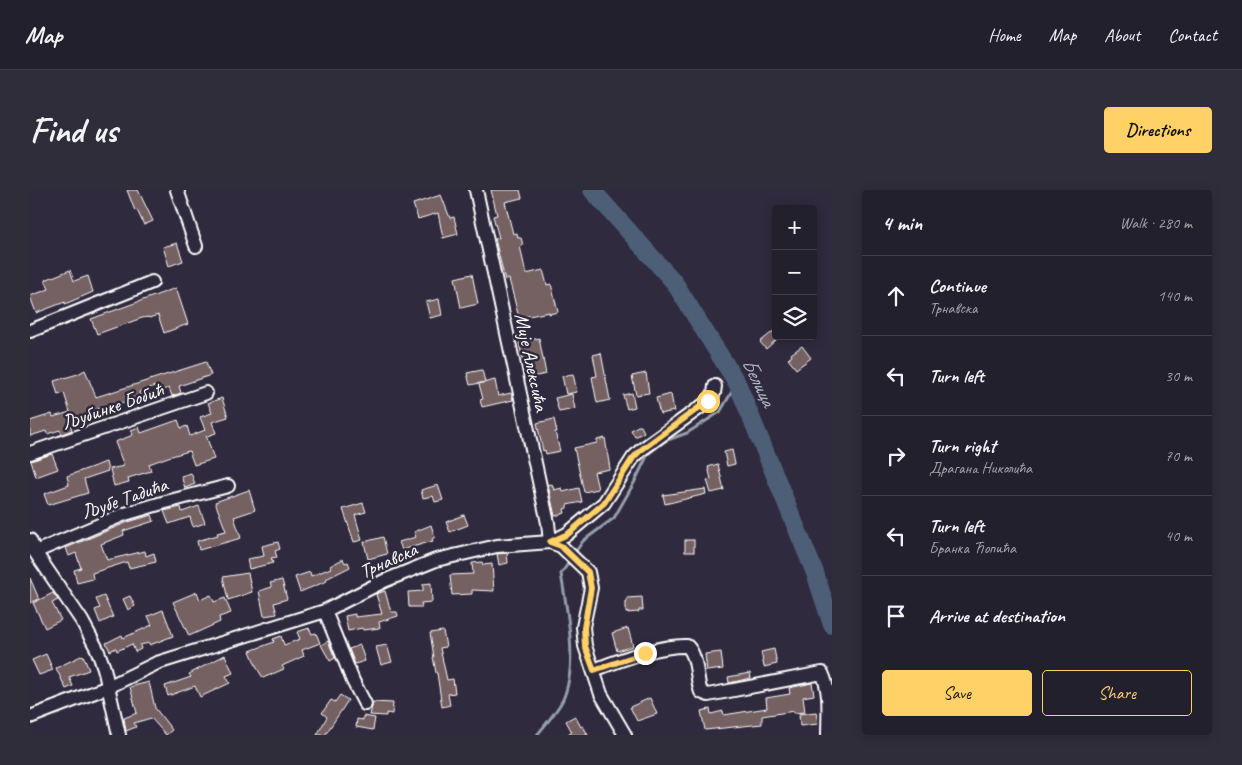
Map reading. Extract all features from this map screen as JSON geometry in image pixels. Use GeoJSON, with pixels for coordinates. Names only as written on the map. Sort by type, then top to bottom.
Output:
{"type":"FeatureCollection","features":[{"type":"Feature","properties":{"kind":"street"},"geometry":{"type":"LineString","coordinates":[[177,190],[196,246]]}},
{"type":"Feature","properties":{"kind":"street","name":"Мије Алексића"},"geometry":{"type":"LineString","coordinates":[[476,190],[548,523],[550,542]]}},
{"type":"Feature","properties":{"kind":"street"},"geometry":{"type":"LineString","coordinates":[[30,331],[152,282]]}},
{"type":"Feature","properties":{"kind":"street","name":"Трнавска"},"geometry":{"type":"LineString","coordinates":[[30,717],[108,687],[157,663],[324,611],[384,581],[436,560],[497,546],[550,542],[568,534],[604,503],[633,458],[641,450],[708,401],[714,393],[715,386]]}},
{"type":"Feature","properties":{"kind":"street","name":"Љубинке Бобић"},"geometry":{"type":"LineString","coordinates":[[30,453],[206,393]]}},
{"type":"Feature","properties":{"kind":"street","name":"Љубе Тадића"},"geometry":{"type":"LineString","coordinates":[[35,552],[126,514],[162,502],[228,486]]}},
{"type":"Feature","properties":{"kind":"street"},"geometry":{"type":"LineString","coordinates":[[30,540],[35,552],[82,621],[104,668],[119,735]]}},
{"type":"Feature","properties":{"kind":"street"},"geometry":{"type":"LineString","coordinates":[[550,542],[561,546],[588,572],[591,588],[584,628],[585,646],[601,694],[625,735]]}},
{"type":"Feature","properties":{"kind":"street"},"geometry":{"type":"LineString","coordinates":[[324,611],[353,681],[365,704]]}},
{"type":"Feature","properties":{"kind":"street"},"geometry":{"type":"LineString","coordinates":[[594,670],[645,653],[687,646],[695,663],[701,692],[708,695],[822,672],[826,680],[828,695],[828,735]]}},
{"type":"Feature","properties":{"kind":"building"},"geometry":{"type":"Polygon","coordinates":[[[127,190],[138,190],[153,221],[144,225],[137,210],[135,211],[127,190]]]}},
{"type":"Feature","properties":{"kind":"building"},"geometry":{"type":"Polygon","coordinates":[[[491,190],[520,190],[522,198],[505,202],[513,234],[517,233],[518,238],[521,238],[523,245],[520,246],[526,274],[543,270],[547,285],[551,284],[558,312],[519,318],[509,279],[505,280],[495,239],[499,238],[493,216],[497,215],[491,190]]]}},
{"type":"Feature","properties":{"kind":"building"},"geometry":{"type":"Polygon","coordinates":[[[441,195],[450,218],[454,217],[458,234],[443,238],[438,213],[418,219],[413,204],[441,195]]]}},
{"type":"Feature","properties":{"kind":"building"},"geometry":{"type":"Polygon","coordinates":[[[177,243],[183,261],[169,266],[163,247],[177,243]]]}},
{"type":"Feature","properties":{"kind":"building"},"geometry":{"type":"Polygon","coordinates":[[[70,270],[74,281],[88,276],[93,292],[65,304],[65,302],[36,313],[30,296],[49,289],[45,280],[70,270]]]}},
{"type":"Feature","properties":{"kind":"building"},"geometry":{"type":"Polygon","coordinates":[[[472,274],[478,304],[461,308],[455,278],[472,274]]]}},
{"type":"Feature","properties":{"kind":"building"},"geometry":{"type":"Polygon","coordinates":[[[176,288],[188,324],[164,333],[158,315],[142,318],[97,334],[91,319],[176,288]]]}},
{"type":"Feature","properties":{"kind":"building"},"geometry":{"type":"Polygon","coordinates":[[[439,299],[442,315],[430,318],[426,302],[439,299]]]}},
{"type":"Feature","properties":{"kind":"building"},"geometry":{"type":"Polygon","coordinates":[[[772,332],[772,340],[776,340],[766,349],[760,342],[772,332]]]}},
{"type":"Feature","properties":{"kind":"building"},"geometry":{"type":"Polygon","coordinates":[[[539,338],[546,374],[527,378],[519,343],[539,338]]]}},
{"type":"Feature","properties":{"kind":"building"},"geometry":{"type":"Polygon","coordinates":[[[802,346],[811,358],[796,369],[788,359],[792,356],[791,354],[802,346]]]}},
{"type":"Feature","properties":{"kind":"building"},"geometry":{"type":"Polygon","coordinates":[[[601,353],[610,400],[597,403],[592,377],[597,376],[593,355],[601,353]]]}},
{"type":"Feature","properties":{"kind":"building"},"geometry":{"type":"Polygon","coordinates":[[[206,362],[211,375],[179,386],[181,393],[172,396],[169,388],[157,392],[155,386],[139,392],[141,396],[87,412],[87,414],[69,420],[72,430],[62,434],[60,430],[47,434],[46,431],[30,436],[30,421],[52,414],[53,417],[70,412],[64,393],[58,395],[54,381],[85,370],[96,397],[206,362]]]}},
{"type":"Feature","properties":{"kind":"building"},"geometry":{"type":"Polygon","coordinates":[[[482,370],[485,382],[470,385],[467,373],[482,370]]]}},
{"type":"Feature","properties":{"kind":"building"},"geometry":{"type":"Polygon","coordinates":[[[646,373],[649,393],[636,395],[632,376],[646,373]]]}},
{"type":"Feature","properties":{"kind":"building"},"geometry":{"type":"Polygon","coordinates":[[[573,374],[577,392],[566,394],[562,376],[573,374]]]}},
{"type":"Feature","properties":{"kind":"building"},"geometry":{"type":"Polygon","coordinates":[[[495,380],[498,396],[511,393],[513,400],[482,407],[480,400],[483,399],[479,384],[495,380]]]}},
{"type":"Feature","properties":{"kind":"building"},"geometry":{"type":"Polygon","coordinates":[[[632,393],[635,407],[627,409],[623,395],[632,393]]]}},
{"type":"Feature","properties":{"kind":"building"},"geometry":{"type":"Polygon","coordinates":[[[572,394],[575,409],[559,412],[555,398],[572,394]]]}},
{"type":"Feature","properties":{"kind":"building"},"geometry":{"type":"Polygon","coordinates":[[[671,394],[674,411],[660,414],[656,398],[671,394]]]}},
{"type":"Feature","properties":{"kind":"building"},"geometry":{"type":"Polygon","coordinates":[[[222,398],[228,417],[212,422],[216,433],[206,435],[214,459],[194,465],[189,451],[149,464],[151,471],[128,478],[129,482],[114,486],[110,469],[124,466],[115,442],[133,435],[131,430],[139,427],[141,433],[178,420],[181,428],[187,426],[190,436],[205,430],[200,417],[212,413],[208,403],[222,398]]]}},
{"type":"Feature","properties":{"kind":"building"},"geometry":{"type":"Polygon","coordinates":[[[554,419],[560,451],[546,454],[545,450],[543,451],[537,423],[554,419]]]}},
{"type":"Feature","properties":{"kind":"building"},"geometry":{"type":"Polygon","coordinates":[[[641,426],[644,432],[635,437],[631,430],[641,426]]]}},
{"type":"Feature","properties":{"kind":"building"},"geometry":{"type":"Polygon","coordinates":[[[605,438],[610,469],[594,472],[598,489],[584,492],[574,448],[597,443],[597,440],[605,438]]]}},
{"type":"Feature","properties":{"kind":"building"},"geometry":{"type":"Polygon","coordinates":[[[732,450],[735,464],[727,466],[724,452],[732,450]]]}},
{"type":"Feature","properties":{"kind":"building"},"geometry":{"type":"Polygon","coordinates":[[[52,454],[58,469],[36,477],[31,461],[52,454]]]}},
{"type":"Feature","properties":{"kind":"building"},"geometry":{"type":"Polygon","coordinates":[[[106,462],[108,471],[84,479],[88,493],[48,505],[44,494],[69,485],[67,476],[106,462]]]}},
{"type":"Feature","properties":{"kind":"building"},"geometry":{"type":"Polygon","coordinates":[[[718,464],[724,490],[711,493],[707,480],[711,479],[708,467],[718,464]]]}},
{"type":"Feature","properties":{"kind":"building"},"geometry":{"type":"Polygon","coordinates":[[[191,473],[195,484],[185,488],[181,476],[191,473]]]}},
{"type":"Feature","properties":{"kind":"building"},"geometry":{"type":"Polygon","coordinates":[[[552,484],[554,490],[562,488],[563,492],[579,488],[582,502],[567,505],[567,508],[564,509],[565,513],[555,516],[548,485],[552,484]]]}},
{"type":"Feature","properties":{"kind":"building"},"geometry":{"type":"Polygon","coordinates":[[[438,485],[443,500],[435,502],[433,496],[423,498],[421,490],[438,485]]]}},
{"type":"Feature","properties":{"kind":"building"},"geometry":{"type":"Polygon","coordinates":[[[705,489],[706,494],[665,504],[663,495],[705,489]]]}},
{"type":"Feature","properties":{"kind":"building"},"geometry":{"type":"Polygon","coordinates":[[[249,490],[255,510],[234,517],[241,538],[199,550],[197,541],[226,531],[215,502],[249,490]]]}},
{"type":"Feature","properties":{"kind":"building"},"geometry":{"type":"Polygon","coordinates":[[[363,503],[366,512],[355,515],[362,540],[354,542],[343,509],[363,503]]]}},
{"type":"Feature","properties":{"kind":"building"},"geometry":{"type":"Polygon","coordinates":[[[199,506],[205,523],[193,527],[190,517],[169,524],[164,511],[181,507],[182,512],[199,506]]]}},
{"type":"Feature","properties":{"kind":"building"},"geometry":{"type":"Polygon","coordinates":[[[152,515],[154,521],[123,531],[124,535],[101,544],[107,560],[145,551],[146,556],[154,553],[156,562],[129,568],[127,562],[92,573],[93,579],[77,583],[74,570],[81,568],[76,553],[69,556],[66,548],[128,522],[152,515]]]}},
{"type":"Feature","properties":{"kind":"building"},"geometry":{"type":"Polygon","coordinates":[[[464,515],[468,525],[450,532],[446,522],[464,515]]]}},
{"type":"Feature","properties":{"kind":"building"},"geometry":{"type":"Polygon","coordinates":[[[431,525],[435,537],[432,539],[433,541],[402,550],[399,542],[416,537],[414,532],[431,525]]]}},
{"type":"Feature","properties":{"kind":"building"},"geometry":{"type":"Polygon","coordinates":[[[383,537],[387,554],[368,559],[364,542],[383,537]]]}},
{"type":"Feature","properties":{"kind":"building"},"geometry":{"type":"Polygon","coordinates":[[[685,540],[694,540],[694,552],[685,552],[685,540]]]}},
{"type":"Feature","properties":{"kind":"building"},"geometry":{"type":"Polygon","coordinates":[[[278,542],[280,549],[275,551],[277,557],[271,558],[273,563],[249,569],[247,559],[264,556],[262,546],[278,542]]]}},
{"type":"Feature","properties":{"kind":"building"},"geometry":{"type":"Polygon","coordinates":[[[507,553],[508,563],[499,565],[497,554],[507,553]]]}},
{"type":"Feature","properties":{"kind":"building"},"geometry":{"type":"Polygon","coordinates":[[[343,559],[345,563],[348,562],[350,567],[326,579],[327,581],[300,592],[295,577],[310,572],[311,576],[331,568],[330,566],[343,559]]]}},
{"type":"Feature","properties":{"kind":"building"},"geometry":{"type":"Polygon","coordinates":[[[482,562],[483,565],[492,564],[494,591],[472,590],[472,594],[452,595],[450,575],[473,574],[472,563],[482,562]]]}},
{"type":"Feature","properties":{"kind":"building"},"geometry":{"type":"Polygon","coordinates":[[[248,573],[252,592],[228,600],[223,577],[248,573]]]}},
{"type":"Feature","properties":{"kind":"building"},"geometry":{"type":"Polygon","coordinates":[[[30,578],[39,599],[30,603],[30,578]]]}},
{"type":"Feature","properties":{"kind":"building"},"geometry":{"type":"Polygon","coordinates":[[[282,580],[287,599],[274,603],[277,614],[264,616],[259,591],[272,587],[270,583],[282,580]]]}},
{"type":"Feature","properties":{"kind":"building"},"geometry":{"type":"Polygon","coordinates":[[[431,583],[432,602],[421,603],[422,607],[409,607],[408,592],[423,591],[423,584],[431,583]]]}},
{"type":"Feature","properties":{"kind":"building"},"geometry":{"type":"Polygon","coordinates":[[[385,591],[391,612],[397,612],[398,616],[379,622],[380,628],[363,630],[362,628],[348,631],[345,616],[355,614],[355,617],[382,614],[376,594],[385,591]]]}},
{"type":"Feature","properties":{"kind":"building"},"geometry":{"type":"Polygon","coordinates":[[[197,592],[200,600],[211,595],[214,602],[225,598],[231,613],[219,617],[220,622],[189,636],[173,602],[197,592]]]}},
{"type":"Feature","properties":{"kind":"building"},"geometry":{"type":"Polygon","coordinates":[[[53,593],[58,600],[52,603],[61,620],[45,628],[33,603],[53,593]]]}},
{"type":"Feature","properties":{"kind":"building"},"geometry":{"type":"Polygon","coordinates":[[[104,596],[113,617],[100,623],[95,610],[100,608],[96,599],[104,596]]]}},
{"type":"Feature","properties":{"kind":"building"},"geometry":{"type":"Polygon","coordinates":[[[130,596],[135,606],[128,610],[123,599],[130,596]]]}},
{"type":"Feature","properties":{"kind":"building"},"geometry":{"type":"Polygon","coordinates":[[[642,597],[643,610],[626,613],[627,598],[642,597]]]}},
{"type":"Feature","properties":{"kind":"building"},"geometry":{"type":"Polygon","coordinates":[[[163,610],[173,636],[150,645],[149,643],[140,645],[141,649],[135,652],[132,644],[117,651],[116,648],[110,651],[106,643],[122,635],[123,638],[152,625],[148,616],[163,610]]]}},
{"type":"Feature","properties":{"kind":"building"},"geometry":{"type":"Polygon","coordinates":[[[309,628],[312,634],[316,633],[320,643],[302,650],[304,656],[282,666],[284,669],[263,678],[250,651],[274,642],[273,639],[281,636],[284,645],[300,639],[297,632],[309,628]]]}},
{"type":"Feature","properties":{"kind":"building"},"geometry":{"type":"Polygon","coordinates":[[[628,628],[633,646],[617,651],[612,633],[628,628]]]}},
{"type":"Feature","properties":{"kind":"building"},"geometry":{"type":"Polygon","coordinates":[[[443,631],[446,647],[440,648],[447,680],[453,679],[455,693],[448,694],[450,705],[442,707],[430,633],[443,631]]]}},
{"type":"Feature","properties":{"kind":"building"},"geometry":{"type":"Polygon","coordinates":[[[328,641],[335,658],[330,661],[321,645],[328,641]]]}},
{"type":"Feature","properties":{"kind":"building"},"geometry":{"type":"Polygon","coordinates":[[[360,645],[365,661],[355,664],[349,649],[360,645]]]}},
{"type":"Feature","properties":{"kind":"building"},"geometry":{"type":"Polygon","coordinates":[[[387,645],[392,662],[381,665],[376,647],[387,645]]]}},
{"type":"Feature","properties":{"kind":"building"},"geometry":{"type":"Polygon","coordinates":[[[774,649],[777,664],[764,667],[761,652],[774,649]]]}},
{"type":"Feature","properties":{"kind":"building"},"geometry":{"type":"Polygon","coordinates":[[[721,652],[723,669],[707,671],[705,654],[721,652]]]}},
{"type":"Feature","properties":{"kind":"building"},"geometry":{"type":"Polygon","coordinates":[[[46,654],[53,670],[39,675],[32,660],[46,654]]]}},
{"type":"Feature","properties":{"kind":"building"},"geometry":{"type":"Polygon","coordinates":[[[83,655],[89,670],[69,677],[73,686],[66,689],[56,668],[83,655]]]}},
{"type":"Feature","properties":{"kind":"building"},"geometry":{"type":"Polygon","coordinates":[[[225,655],[233,673],[226,676],[230,683],[200,697],[195,686],[168,696],[165,686],[191,677],[189,674],[225,655]]]}},
{"type":"Feature","properties":{"kind":"building"},"geometry":{"type":"Polygon","coordinates":[[[750,673],[751,678],[729,683],[728,677],[750,673]]]}},
{"type":"Feature","properties":{"kind":"building"},"geometry":{"type":"Polygon","coordinates":[[[149,682],[155,708],[172,730],[166,735],[151,718],[134,723],[136,727],[126,731],[124,718],[137,713],[130,687],[149,682]]]}},
{"type":"Feature","properties":{"kind":"building"},"geometry":{"type":"Polygon","coordinates":[[[812,683],[814,695],[803,697],[805,712],[794,713],[794,711],[762,716],[762,724],[705,730],[701,711],[710,709],[711,714],[723,711],[724,715],[767,708],[766,698],[790,694],[789,688],[812,683]]]}},
{"type":"Feature","properties":{"kind":"building"},"geometry":{"type":"Polygon","coordinates":[[[340,695],[348,700],[325,735],[317,735],[327,717],[322,713],[331,700],[335,702],[340,695]]]}},
{"type":"Feature","properties":{"kind":"building"},"geometry":{"type":"Polygon","coordinates":[[[650,698],[657,714],[637,721],[630,707],[650,698]]]}},
{"type":"Feature","properties":{"kind":"building"},"geometry":{"type":"Polygon","coordinates":[[[373,702],[393,703],[392,714],[386,713],[386,716],[370,715],[373,702]]]}},
{"type":"Feature","properties":{"kind":"building"},"geometry":{"type":"Polygon","coordinates":[[[816,712],[818,724],[800,726],[799,714],[816,712]]]}},
{"type":"Feature","properties":{"kind":"building"},"geometry":{"type":"Polygon","coordinates":[[[363,716],[375,718],[373,730],[356,727],[357,719],[363,720],[363,716]]]}},
{"type":"Feature","properties":{"kind":"building"},"geometry":{"type":"Polygon","coordinates":[[[575,716],[588,735],[568,735],[572,732],[566,721],[575,716]]]}},
{"type":"Feature","properties":{"kind":"waterway","name":"Белица"},"geometry":{"type":"LineString","coordinates":[[592,190],[674,282],[737,383],[815,573],[832,625]]}},
{"type":"Feature","properties":{"kind":"waterway"},"geometry":{"type":"LineString","coordinates":[[574,554],[583,541],[614,518],[648,454],[665,441],[687,433],[720,412],[737,383]]}},
{"type":"Feature","properties":{"kind":"waterway"},"geometry":{"type":"LineString","coordinates":[[537,735],[559,706],[568,683],[571,652],[570,636],[561,574],[571,559]]}},
{"type":"Feature","properties":{"kind":"route"},"geometry":{"type":"LineString","coordinates":[[645,653],[594,670],[585,646],[584,628],[591,588],[588,572],[561,546],[550,542],[568,534],[604,503],[633,458],[641,450],[697,411],[708,401]]}}]}
